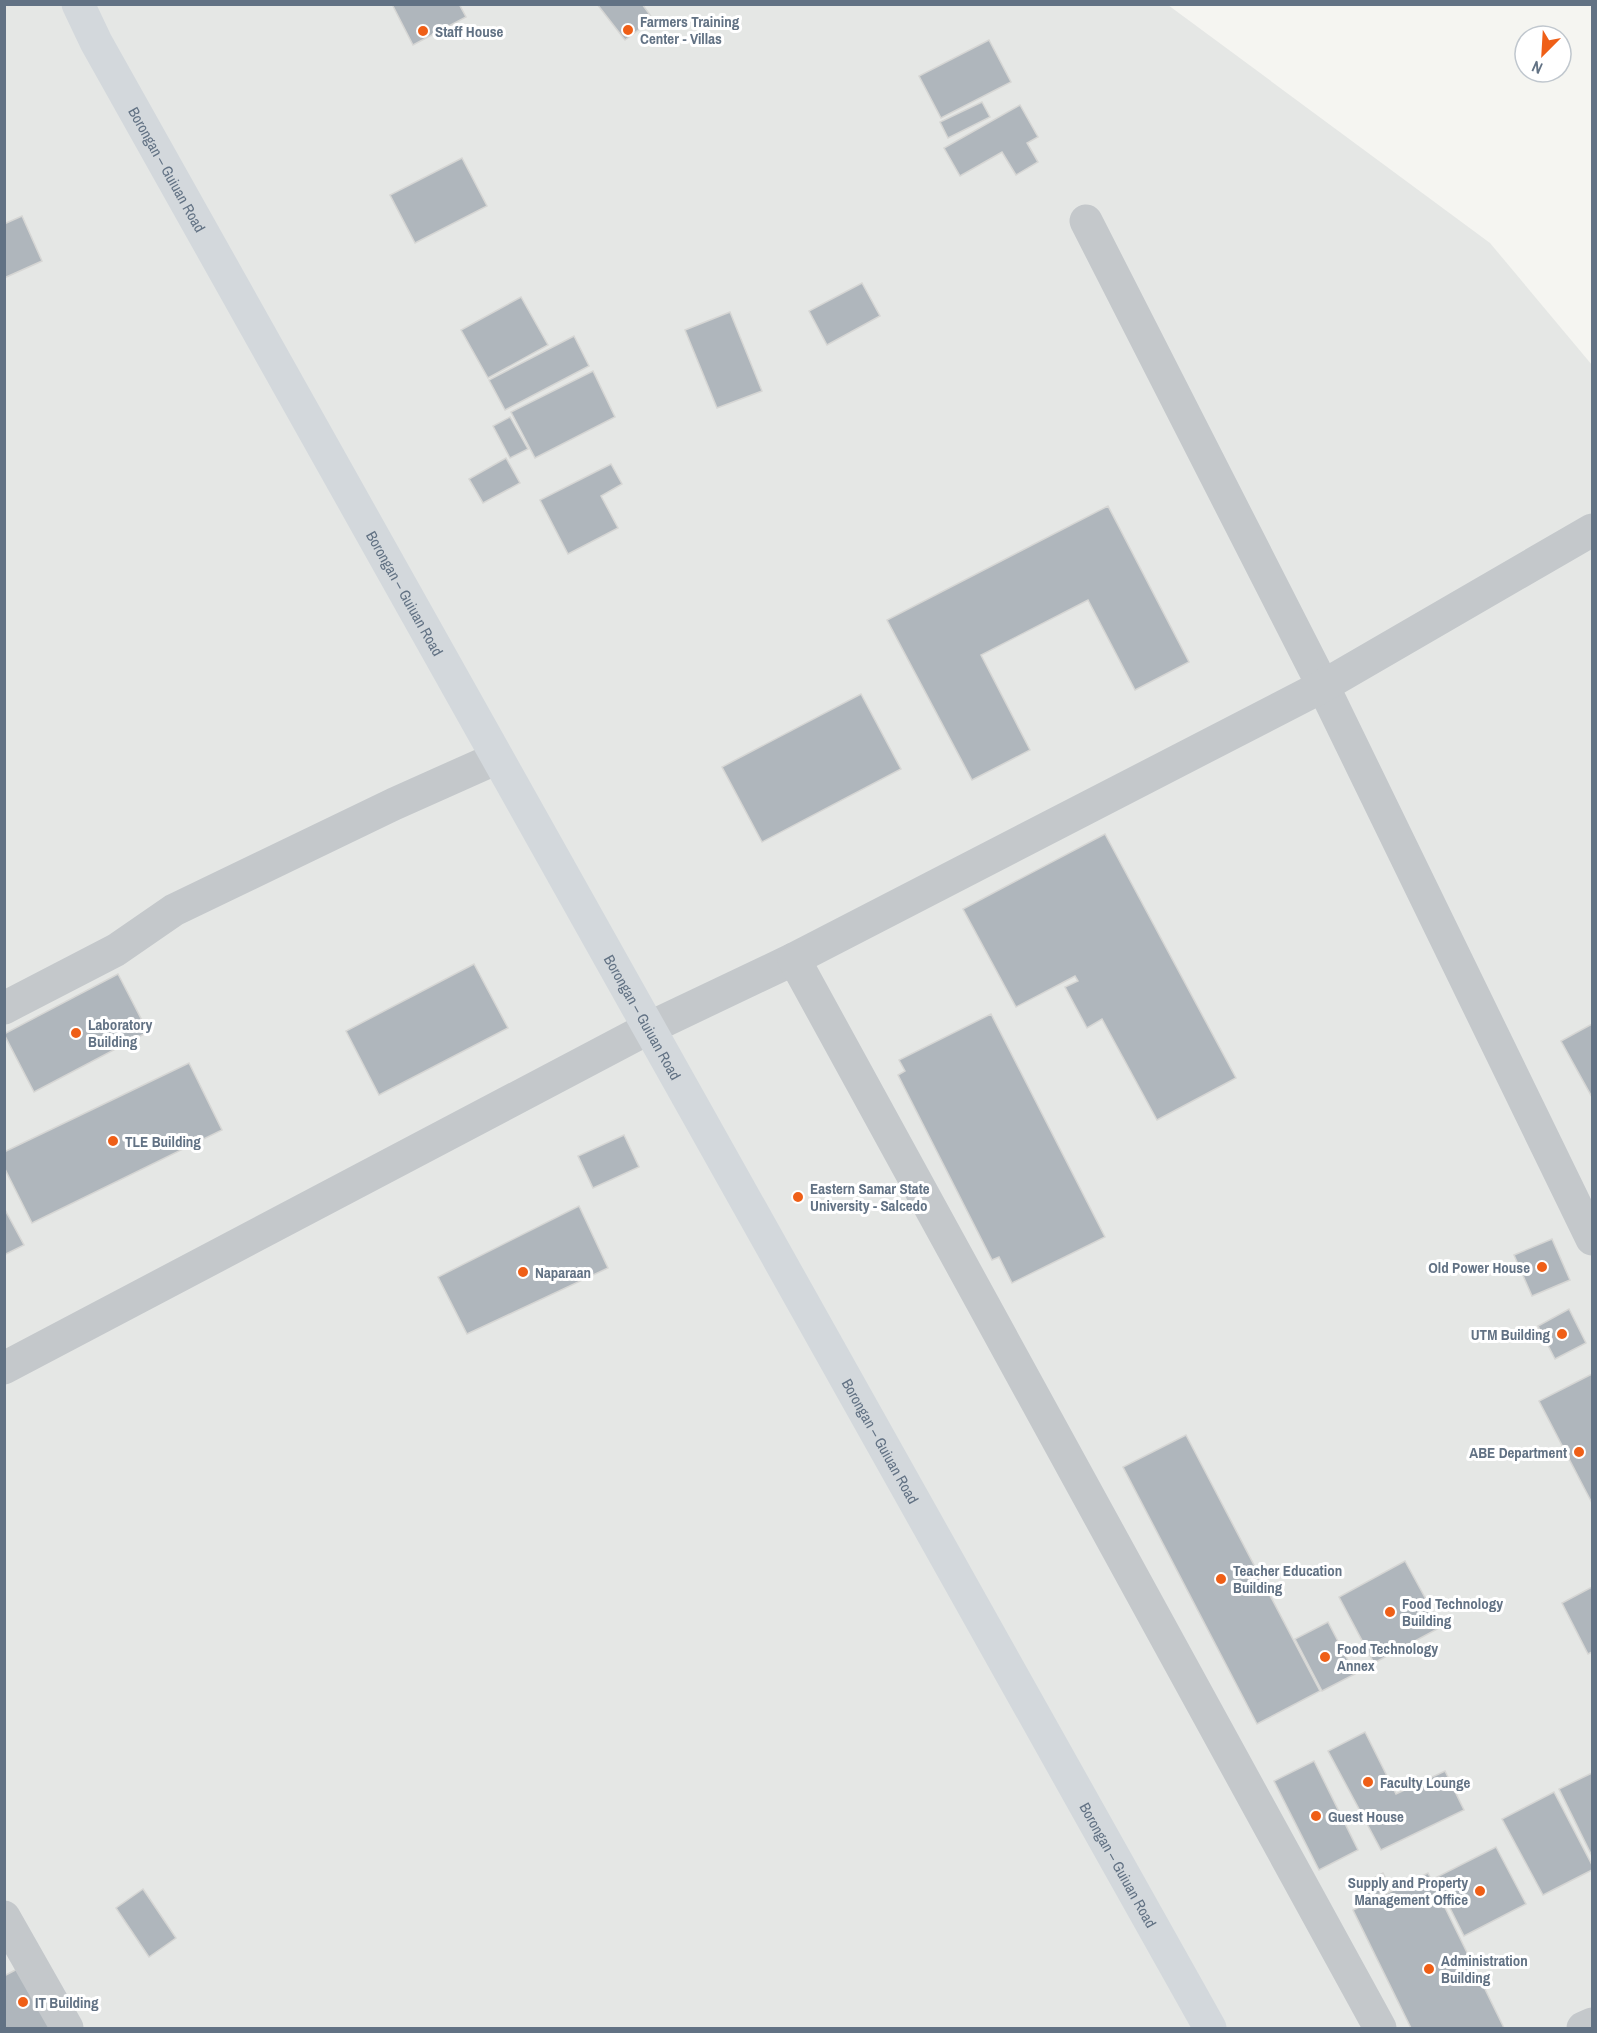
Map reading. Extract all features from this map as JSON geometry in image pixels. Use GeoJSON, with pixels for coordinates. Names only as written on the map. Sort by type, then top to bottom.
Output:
{"type":"FeatureCollection","features":[{"type":"Feature","properties":{"kind":"main road","name":"Borongan – Guiuan Road"},"geometry":{"type":"LineString","coordinates":[[78,4],[102,53],[1210,2028]]}},
{"type":"Feature","properties":{"kind":"street"},"geometry":{"type":"LineString","coordinates":[[1086,221],[1323,686],[1593,1239]]}},
{"type":"Feature","properties":{"kind":"street"},"geometry":{"type":"LineString","coordinates":[[4,1368],[649,1028],[794,959],[1323,686],[1593,530]]}},
{"type":"Feature","properties":{"kind":"street"},"geometry":{"type":"LineString","coordinates":[[4,1008],[116,950],[174,910],[394,804],[497,758]]}},
{"type":"Feature","properties":{"kind":"street"},"geometry":{"type":"LineString","coordinates":[[794,959],[1380,2028]]}},
{"type":"Feature","properties":{"kind":"street"},"geometry":{"type":"LineString","coordinates":[[4,1917],[67,2028]]}},
{"type":"Feature","properties":{"kind":"street"},"geometry":{"type":"LineString","coordinates":[[1583,2028],[1593,2024]]}},
{"type":"Feature","properties":{"kind":"shaded area","name":"Eastern Samar State University - Salcedo"},"geometry":{"type":"Polygon","coordinates":[[[5,5],[1168,5],[1490,243],[1592,365],[1592,2028],[5,2028],[5,5]]]}},
{"type":"Feature","properties":{"kind":"building","name":"Staff House"},"geometry":{"type":"Polygon","coordinates":[[[392,4],[459,4],[466,17],[413,45],[392,4]]]}},
{"type":"Feature","properties":{"kind":"building","name":"Farmers Training Center - Villas"},"geometry":{"type":"Polygon","coordinates":[[[597,4],[642,4],[653,19],[625,40],[597,4]]]}},
{"type":"Feature","properties":{"kind":"building"},"geometry":{"type":"Polygon","coordinates":[[[989,40],[1011,82],[941,118],[919,76],[989,40]]]}},
{"type":"Feature","properties":{"kind":"building"},"geometry":{"type":"Polygon","coordinates":[[[982,102],[990,117],[948,138],[940,122],[982,102]]]}},
{"type":"Feature","properties":{"kind":"building"},"geometry":{"type":"Polygon","coordinates":[[[1020,105],[1038,137],[1027,143],[1038,162],[1016,175],[1002,152],[960,176],[944,148],[1020,105]]]}},
{"type":"Feature","properties":{"kind":"building"},"geometry":{"type":"Polygon","coordinates":[[[462,158],[487,206],[415,243],[390,195],[462,158]]]}},
{"type":"Feature","properties":{"kind":"building"},"geometry":{"type":"Polygon","coordinates":[[[22,216],[42,261],[4,278],[4,224],[22,216]]]}},
{"type":"Feature","properties":{"kind":"building"},"geometry":{"type":"Polygon","coordinates":[[[862,283],[880,316],[827,345],[809,311],[862,283]]]}},
{"type":"Feature","properties":{"kind":"building"},"geometry":{"type":"Polygon","coordinates":[[[521,297],[548,345],[488,378],[461,330],[521,297]]]}},
{"type":"Feature","properties":{"kind":"building"},"geometry":{"type":"Polygon","coordinates":[[[730,312],[762,391],[717,408],[685,330],[730,312]]]}},
{"type":"Feature","properties":{"kind":"building"},"geometry":{"type":"Polygon","coordinates":[[[574,336],[589,366],[505,410],[489,380],[574,336]]]}},
{"type":"Feature","properties":{"kind":"building"},"geometry":{"type":"Polygon","coordinates":[[[593,371],[615,417],[535,458],[511,412],[593,371]]]}},
{"type":"Feature","properties":{"kind":"building"},"geometry":{"type":"Polygon","coordinates":[[[510,417],[528,449],[510,458],[493,426],[510,417]]]}},
{"type":"Feature","properties":{"kind":"building"},"geometry":{"type":"Polygon","coordinates":[[[506,458],[520,483],[483,503],[469,479],[506,458]]]}},
{"type":"Feature","properties":{"kind":"building"},"geometry":{"type":"Polygon","coordinates":[[[611,464],[622,484],[601,496],[618,528],[568,554],[540,500],[611,464]]]}},
{"type":"Feature","properties":{"kind":"building"},"geometry":{"type":"Polygon","coordinates":[[[1108,506],[1189,662],[1135,690],[1088,600],[981,655],[1030,750],[972,780],[887,620],[1108,506]]]}},
{"type":"Feature","properties":{"kind":"building"},"geometry":{"type":"Polygon","coordinates":[[[861,694],[901,769],[762,842],[722,767],[861,694]]]}},
{"type":"Feature","properties":{"kind":"building"},"geometry":{"type":"Polygon","coordinates":[[[1105,834],[1236,1078],[1157,1120],[1102,1019],[1087,1028],[1065,987],[1078,981],[1075,976],[1016,1007],[963,909],[1105,834]]]}},
{"type":"Feature","properties":{"kind":"building"},"geometry":{"type":"Polygon","coordinates":[[[474,964],[508,1028],[379,1095],[346,1031],[474,964]]]}},
{"type":"Feature","properties":{"kind":"building","name":"Laboratory Building"},"geometry":{"type":"Polygon","coordinates":[[[118,974],[148,1032],[34,1092],[4,1034],[118,974]]]}},
{"type":"Feature","properties":{"kind":"building"},"geometry":{"type":"Polygon","coordinates":[[[991,1014],[1105,1237],[1012,1283],[999,1257],[992,1260],[898,1075],[905,1071],[899,1060],[991,1014]]]}},
{"type":"Feature","properties":{"kind":"building"},"geometry":{"type":"Polygon","coordinates":[[[1592,1024],[1592,1097],[1561,1041],[1592,1024]]]}},
{"type":"Feature","properties":{"kind":"building","name":"TLE Building"},"geometry":{"type":"Polygon","coordinates":[[[189,1063],[222,1130],[32,1223],[4,1167],[4,1152],[189,1063]]]}},
{"type":"Feature","properties":{"kind":"building"},"geometry":{"type":"Polygon","coordinates":[[[624,1135],[639,1167],[593,1188],[578,1156],[624,1135]]]}},
{"type":"Feature","properties":{"kind":"building","name":"Naparaan"},"geometry":{"type":"Polygon","coordinates":[[[579,1206],[608,1268],[467,1334],[438,1277],[579,1206]]]}},
{"type":"Feature","properties":{"kind":"building"},"geometry":{"type":"Polygon","coordinates":[[[4,1208],[24,1245],[4,1255],[4,1208]]]}},
{"type":"Feature","properties":{"kind":"building","name":"Old Power House"},"geometry":{"type":"Polygon","coordinates":[[[1552,1239],[1570,1280],[1532,1296],[1514,1255],[1552,1239]]]}},
{"type":"Feature","properties":{"kind":"building","name":"UTM Building"},"geometry":{"type":"Polygon","coordinates":[[[1569,1309],[1586,1343],[1555,1359],[1538,1326],[1569,1309]]]}},
{"type":"Feature","properties":{"kind":"building","name":"ABE Department"},"geometry":{"type":"Polygon","coordinates":[[[1592,1374],[1592,1503],[1539,1401],[1592,1374]]]}},
{"type":"Feature","properties":{"kind":"building","name":"Teacher Education Building"},"geometry":{"type":"Polygon","coordinates":[[[1186,1435],[1320,1691],[1257,1724],[1123,1467],[1186,1435]]]}},
{"type":"Feature","properties":{"kind":"building","name":"Food Technology Building"},"geometry":{"type":"Polygon","coordinates":[[[1405,1561],[1441,1627],[1374,1663],[1339,1597],[1405,1561]]]}},
{"type":"Feature","properties":{"kind":"building"},"geometry":{"type":"Polygon","coordinates":[[[1592,1587],[1592,1652],[1588,1654],[1562,1603],[1592,1587]]]}},
{"type":"Feature","properties":{"kind":"building","name":"Food Technology Annex"},"geometry":{"type":"Polygon","coordinates":[[[1328,1622],[1355,1674],[1322,1691],[1295,1639],[1328,1622]]]}},
{"type":"Feature","properties":{"kind":"building","name":"Faculty Lounge"},"geometry":{"type":"Polygon","coordinates":[[[1365,1732],[1396,1794],[1445,1771],[1464,1810],[1381,1850],[1328,1751],[1365,1732]]]}},
{"type":"Feature","properties":{"kind":"building","name":"Guest House"},"geometry":{"type":"Polygon","coordinates":[[[1314,1761],[1358,1850],[1319,1870],[1274,1781],[1314,1761]]]}},
{"type":"Feature","properties":{"kind":"building"},"geometry":{"type":"Polygon","coordinates":[[[1592,1773],[1592,1856],[1559,1789],[1592,1773]]]}},
{"type":"Feature","properties":{"kind":"building"},"geometry":{"type":"Polygon","coordinates":[[[1554,1792],[1592,1865],[1592,1870],[1543,1895],[1502,1819],[1554,1792]]]}},
{"type":"Feature","properties":{"kind":"building","name":"Supply and Property Management Office"},"geometry":{"type":"Polygon","coordinates":[[[1496,1847],[1526,1904],[1464,1936],[1435,1878],[1496,1847]]]}},
{"type":"Feature","properties":{"kind":"building"},"geometry":{"type":"Polygon","coordinates":[[[1383,1873],[1391,1888],[1367,1901],[1359,1886],[1383,1873]]]}},
{"type":"Feature","properties":{"kind":"building","name":"Administration Building"},"geometry":{"type":"Polygon","coordinates":[[[1428,1873],[1504,2028],[1411,2028],[1353,1910],[1428,1873]]]}},
{"type":"Feature","properties":{"kind":"building"},"geometry":{"type":"Polygon","coordinates":[[[143,1889],[176,1938],[149,1957],[116,1908],[143,1889]]]}},
{"type":"Feature","properties":{"kind":"building","name":"IT Building"},"geometry":{"type":"Polygon","coordinates":[[[21,1967],[55,2028],[4,2028],[4,1976],[21,1967]]]}},
{"type":"Feature","properties":{"kind":"place","name":"Farmers Training Center - Villas"},"geometry":{"type":"Point","coordinates":[628,30]}},
{"type":"Feature","properties":{"kind":"place","name":"Staff House"},"geometry":{"type":"Point","coordinates":[423,31]}},
{"type":"Feature","properties":{"kind":"place","name":"Laboratory Building"},"geometry":{"type":"Point","coordinates":[76,1033]}},
{"type":"Feature","properties":{"kind":"place","name":"TLE Building"},"geometry":{"type":"Point","coordinates":[113,1141]}},
{"type":"Feature","properties":{"kind":"place","name":"Eastern Samar State University - Salcedo"},"geometry":{"type":"Point","coordinates":[798,1197]}},
{"type":"Feature","properties":{"kind":"place","name":"Old Power House"},"geometry":{"type":"Point","coordinates":[1542,1267]}},
{"type":"Feature","properties":{"kind":"place","name":"Naparaan"},"geometry":{"type":"Point","coordinates":[523,1272]}},
{"type":"Feature","properties":{"kind":"place","name":"UTM Building"},"geometry":{"type":"Point","coordinates":[1562,1334]}},
{"type":"Feature","properties":{"kind":"place","name":"ABE Department"},"geometry":{"type":"Point","coordinates":[1579,1452]}},
{"type":"Feature","properties":{"kind":"place","name":"Teacher Education Building"},"geometry":{"type":"Point","coordinates":[1221,1579]}},
{"type":"Feature","properties":{"kind":"place","name":"Food Technology Building"},"geometry":{"type":"Point","coordinates":[1390,1612]}},
{"type":"Feature","properties":{"kind":"place","name":"Food Technology Annex"},"geometry":{"type":"Point","coordinates":[1325,1657]}},
{"type":"Feature","properties":{"kind":"place","name":"Faculty Lounge"},"geometry":{"type":"Point","coordinates":[1368,1782]}},
{"type":"Feature","properties":{"kind":"place","name":"Guest House"},"geometry":{"type":"Point","coordinates":[1316,1816]}},
{"type":"Feature","properties":{"kind":"place","name":"Supply and Property Management Office"},"geometry":{"type":"Point","coordinates":[1480,1891]}},
{"type":"Feature","properties":{"kind":"place","name":"Administration Building"},"geometry":{"type":"Point","coordinates":[1429,1969]}},
{"type":"Feature","properties":{"kind":"place","name":"IT Building"},"geometry":{"type":"Point","coordinates":[23,2002]}}]}
